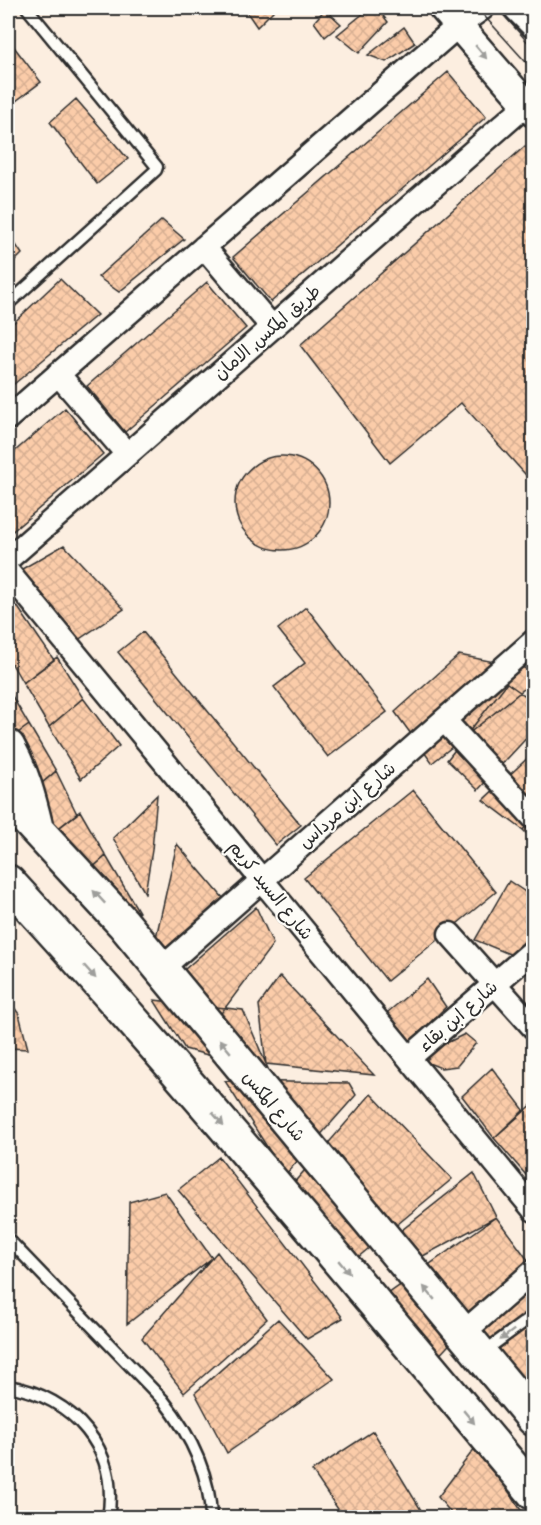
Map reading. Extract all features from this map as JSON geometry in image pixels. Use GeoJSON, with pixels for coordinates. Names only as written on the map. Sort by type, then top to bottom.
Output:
{"type":"FeatureCollection","features":[{"type":"Feature","properties":{"kind":"main road"},"geometry":{"type":"LineString","coordinates":[[8,747],[27,788],[37,831]]}},
{"type":"Feature","properties":{"kind":"main road","name":"شارع المكس"},"geometry":{"type":"LineString","coordinates":[[8,799],[123,923],[532,1415]]}},
{"type":"Feature","properties":{"kind":"main road"},"geometry":{"type":"LineString","coordinates":[[8,882],[91,973],[278,1187],[534,1493]]}},
{"type":"Feature","properties":{"kind":"street"},"geometry":{"type":"LineString","coordinates":[[8,418],[204,247],[451,16],[483,8]]}},
{"type":"Feature","properties":{"kind":"street"},"geometry":{"type":"LineString","coordinates":[[518,8],[534,24]]}},
{"type":"Feature","properties":{"kind":"street"},"geometry":{"type":"LineString","coordinates":[[451,16],[531,105]]}},
{"type":"Feature","properties":{"kind":"street","name":"طريق المكس, الامان"},"geometry":{"type":"LineString","coordinates":[[8,559],[272,327],[531,105]]}},
{"type":"Feature","properties":{"kind":"street"},"geometry":{"type":"LineString","coordinates":[[204,247],[272,327]]}},
{"type":"Feature","properties":{"kind":"street"},"geometry":{"type":"LineString","coordinates":[[58,374],[127,454]]}},
{"type":"Feature","properties":{"kind":"street","name":"شارع السيد كريم"},"geometry":{"type":"LineString","coordinates":[[8,572],[534,1210]]}},
{"type":"Feature","properties":{"kind":"street","name":"شارع ابن مرداس"},"geometry":{"type":"LineString","coordinates":[[161,969],[534,641]]}},
{"type":"Feature","properties":{"kind":"street"},"geometry":{"type":"LineString","coordinates":[[444,720],[534,818]]}},
{"type":"Feature","properties":{"kind":"street"},"geometry":{"type":"LineString","coordinates":[[450,934],[534,1028]]}},
{"type":"Feature","properties":{"kind":"street","name":"شارع ابن بقاء"},"geometry":{"type":"LineString","coordinates":[[409,1058],[534,950]]}},
{"type":"Feature","properties":{"kind":"street"},"geometry":{"type":"LineString","coordinates":[[472,1344],[534,1271]]}},
{"type":"Feature","properties":{"kind":"lane"},"geometry":{"type":"LineString","coordinates":[[8,304],[157,167],[27,8]]}},
{"type":"Feature","properties":{"kind":"lane"},"geometry":{"type":"LineString","coordinates":[[8,1239],[163,1400],[179,1421],[202,1468],[208,1489],[211,1518]]}},
{"type":"Feature","properties":{"kind":"lane"},"geometry":{"type":"LineString","coordinates":[[472,1344],[534,1318]]}},
{"type":"Feature","properties":{"kind":"lane"},"geometry":{"type":"LineString","coordinates":[[8,1386],[36,1392],[61,1405],[82,1423],[98,1446],[107,1472],[111,1500],[108,1518]]}},
{"type":"Feature","properties":{"kind":"building"},"geometry":{"type":"Polygon","coordinates":[[[244,8],[276,8],[257,27],[244,8]]]}},
{"type":"Feature","properties":{"kind":"building"},"geometry":{"type":"Polygon","coordinates":[[[370,8],[377,8],[388,22],[359,53],[337,35],[370,8]]]}},
{"type":"Feature","properties":{"kind":"building"},"geometry":{"type":"Polygon","coordinates":[[[325,9],[341,24],[325,37],[314,22],[325,9]]]}},
{"type":"Feature","properties":{"kind":"building"},"geometry":{"type":"Polygon","coordinates":[[[404,27],[415,43],[386,62],[368,55],[404,27]]]}},
{"type":"Feature","properties":{"kind":"building"},"geometry":{"type":"Polygon","coordinates":[[[8,39],[41,82],[8,107],[8,39]]]}},
{"type":"Feature","properties":{"kind":"building"},"geometry":{"type":"Polygon","coordinates":[[[448,72],[486,117],[271,302],[233,257],[448,72]]]}},
{"type":"Feature","properties":{"kind":"building"},"geometry":{"type":"Polygon","coordinates":[[[76,99],[128,159],[97,184],[50,122],[76,99]]]}},
{"type":"Feature","properties":{"kind":"building"},"geometry":{"type":"Polygon","coordinates":[[[525,146],[534,155],[534,484],[461,403],[390,463],[300,345],[525,146]]]}},
{"type":"Feature","properties":{"kind":"building"},"geometry":{"type":"Polygon","coordinates":[[[162,220],[184,239],[119,292],[98,277],[162,220]]]}},
{"type":"Feature","properties":{"kind":"building"},"geometry":{"type":"Polygon","coordinates":[[[8,233],[22,254],[8,268],[8,233]]]}},
{"type":"Feature","properties":{"kind":"building"},"geometry":{"type":"Polygon","coordinates":[[[60,279],[97,315],[8,389],[8,328],[60,279]]]}},
{"type":"Feature","properties":{"kind":"building"},"geometry":{"type":"Polygon","coordinates":[[[207,282],[246,328],[125,432],[87,386],[207,282]]]}},
{"type":"Feature","properties":{"kind":"building"},"geometry":{"type":"Polygon","coordinates":[[[65,408],[103,454],[8,535],[8,457],[65,408]]]}},
{"type":"Feature","properties":{"kind":"building"},"geometry":{"type":"Polygon","coordinates":[[[282,456],[300,460],[315,470],[325,485],[329,503],[325,521],[315,536],[300,546],[282,550],[264,546],[249,536],[239,521],[235,503],[239,485],[249,470],[264,460],[282,456]]]}},
{"type":"Feature","properties":{"kind":"building"},"geometry":{"type":"Polygon","coordinates":[[[64,545],[124,609],[75,642],[15,573],[64,545]]]}},
{"type":"Feature","properties":{"kind":"building"},"geometry":{"type":"Polygon","coordinates":[[[17,606],[54,660],[23,683],[8,657],[8,614],[17,606]]]}},
{"type":"Feature","properties":{"kind":"building"},"geometry":{"type":"Polygon","coordinates":[[[306,607],[387,712],[328,757],[274,687],[305,663],[278,629],[306,607]]]}},
{"type":"Feature","properties":{"kind":"building"},"geometry":{"type":"Polygon","coordinates":[[[143,632],[301,825],[276,845],[118,652],[143,632]]]}},
{"type":"Feature","properties":{"kind":"building"},"geometry":{"type":"Polygon","coordinates":[[[459,655],[534,670],[534,681],[432,763],[395,712],[459,655]]]}},
{"type":"Feature","properties":{"kind":"building"},"geometry":{"type":"Polygon","coordinates":[[[57,657],[83,698],[49,727],[23,683],[57,657]]]}},
{"type":"Feature","properties":{"kind":"building"},"geometry":{"type":"Polygon","coordinates":[[[507,683],[534,702],[534,730],[478,790],[447,760],[507,683]]]}},
{"type":"Feature","properties":{"kind":"building"},"geometry":{"type":"Polygon","coordinates":[[[9,691],[29,725],[8,740],[8,693],[9,691]]]}},
{"type":"Feature","properties":{"kind":"building"},"geometry":{"type":"Polygon","coordinates":[[[83,698],[119,746],[81,779],[49,727],[83,698]]]}},
{"type":"Feature","properties":{"kind":"building"},"geometry":{"type":"Polygon","coordinates":[[[29,725],[56,771],[34,790],[8,740],[29,725]]]}},
{"type":"Feature","properties":{"kind":"building"},"geometry":{"type":"Polygon","coordinates":[[[534,752],[534,814],[523,830],[483,800],[534,752]]]}},
{"type":"Feature","properties":{"kind":"building"},"geometry":{"type":"Polygon","coordinates":[[[56,771],[77,814],[48,836],[28,795],[56,771]]]}},
{"type":"Feature","properties":{"kind":"building"},"geometry":{"type":"Polygon","coordinates":[[[413,790],[496,892],[387,981],[304,878],[413,790]]]}},
{"type":"Feature","properties":{"kind":"building"},"geometry":{"type":"Polygon","coordinates":[[[157,795],[152,850],[145,893],[113,838],[157,795]]]}},
{"type":"Feature","properties":{"kind":"building"},"geometry":{"type":"Polygon","coordinates":[[[80,811],[106,856],[84,875],[48,836],[80,811]]]}},
{"type":"Feature","properties":{"kind":"building"},"geometry":{"type":"Polygon","coordinates":[[[534,817],[534,841],[523,830],[534,817]]]}},
{"type":"Feature","properties":{"kind":"building"},"geometry":{"type":"Polygon","coordinates":[[[177,844],[224,899],[148,973],[177,844]]]}},
{"type":"Feature","properties":{"kind":"building"},"geometry":{"type":"Polygon","coordinates":[[[106,856],[139,912],[123,923],[84,875],[106,856]]]}},
{"type":"Feature","properties":{"kind":"building"},"geometry":{"type":"Polygon","coordinates":[[[509,881],[534,898],[534,964],[475,940],[509,881]]]}},
{"type":"Feature","properties":{"kind":"building"},"geometry":{"type":"Polygon","coordinates":[[[256,907],[273,944],[210,1028],[184,970],[256,907]]]}},
{"type":"Feature","properties":{"kind":"building"},"geometry":{"type":"Polygon","coordinates":[[[280,976],[374,1075],[266,1064],[259,1005],[280,976]]]}},
{"type":"Feature","properties":{"kind":"building"},"geometry":{"type":"Polygon","coordinates":[[[427,979],[446,1007],[407,1045],[382,1017],[427,979]]]}},
{"type":"Feature","properties":{"kind":"building"},"geometry":{"type":"Polygon","coordinates":[[[8,999],[19,1014],[28,1049],[8,1048],[8,999]]]}},
{"type":"Feature","properties":{"kind":"building"},"geometry":{"type":"Polygon","coordinates":[[[154,1000],[243,1010],[269,1071],[185,1049],[154,1000]]]}},
{"type":"Feature","properties":{"kind":"building"},"geometry":{"type":"Polygon","coordinates":[[[465,1034],[476,1043],[457,1066],[441,1068],[416,1058],[465,1034]]]}},
{"type":"Feature","properties":{"kind":"building"},"geometry":{"type":"Polygon","coordinates":[[[492,1068],[524,1110],[494,1138],[462,1096],[492,1068]]]}},
{"type":"Feature","properties":{"kind":"building"},"geometry":{"type":"Polygon","coordinates":[[[225,1081],[349,1083],[356,1095],[285,1175],[225,1081]]]}},
{"type":"Feature","properties":{"kind":"building"},"geometry":{"type":"Polygon","coordinates":[[[371,1094],[452,1179],[351,1263],[284,1194],[371,1094]]]}},
{"type":"Feature","properties":{"kind":"building"},"geometry":{"type":"Polygon","coordinates":[[[534,1103],[534,1164],[526,1175],[494,1138],[534,1103]]]}},
{"type":"Feature","properties":{"kind":"building"},"geometry":{"type":"Polygon","coordinates":[[[219,1157],[343,1318],[307,1339],[178,1190],[219,1157]]]}},
{"type":"Feature","properties":{"kind":"building"},"geometry":{"type":"Polygon","coordinates":[[[474,1173],[496,1217],[395,1271],[402,1230],[474,1173]]]}},
{"type":"Feature","properties":{"kind":"building"},"geometry":{"type":"Polygon","coordinates":[[[165,1192],[212,1258],[127,1324],[129,1202],[165,1192]]]}},
{"type":"Feature","properties":{"kind":"building"},"geometry":{"type":"Polygon","coordinates":[[[496,1217],[528,1260],[420,1376],[364,1311],[496,1217]]]}},
{"type":"Feature","properties":{"kind":"building"},"geometry":{"type":"Polygon","coordinates":[[[217,1252],[267,1319],[184,1393],[142,1338],[217,1252]]]}},
{"type":"Feature","properties":{"kind":"building"},"geometry":{"type":"Polygon","coordinates":[[[534,1286],[534,1415],[452,1340],[534,1286]]]}},
{"type":"Feature","properties":{"kind":"building"},"geometry":{"type":"Polygon","coordinates":[[[278,1319],[334,1379],[227,1453],[195,1393],[278,1319]]]}},
{"type":"Feature","properties":{"kind":"building"},"geometry":{"type":"Polygon","coordinates":[[[373,1431],[421,1510],[411,1518],[344,1518],[312,1471],[373,1431]]]}},
{"type":"Feature","properties":{"kind":"building"},"geometry":{"type":"Polygon","coordinates":[[[478,1444],[526,1518],[455,1518],[438,1497],[478,1444]]]}},
{"type":"Feature","properties":{"kind":"tram line"},"geometry":{"type":"LineString","coordinates":[[477,8],[534,71]]}},
{"type":"Feature","properties":{"kind":"tram line"},"geometry":{"type":"LineString","coordinates":[[497,8],[534,49]]}}]}
